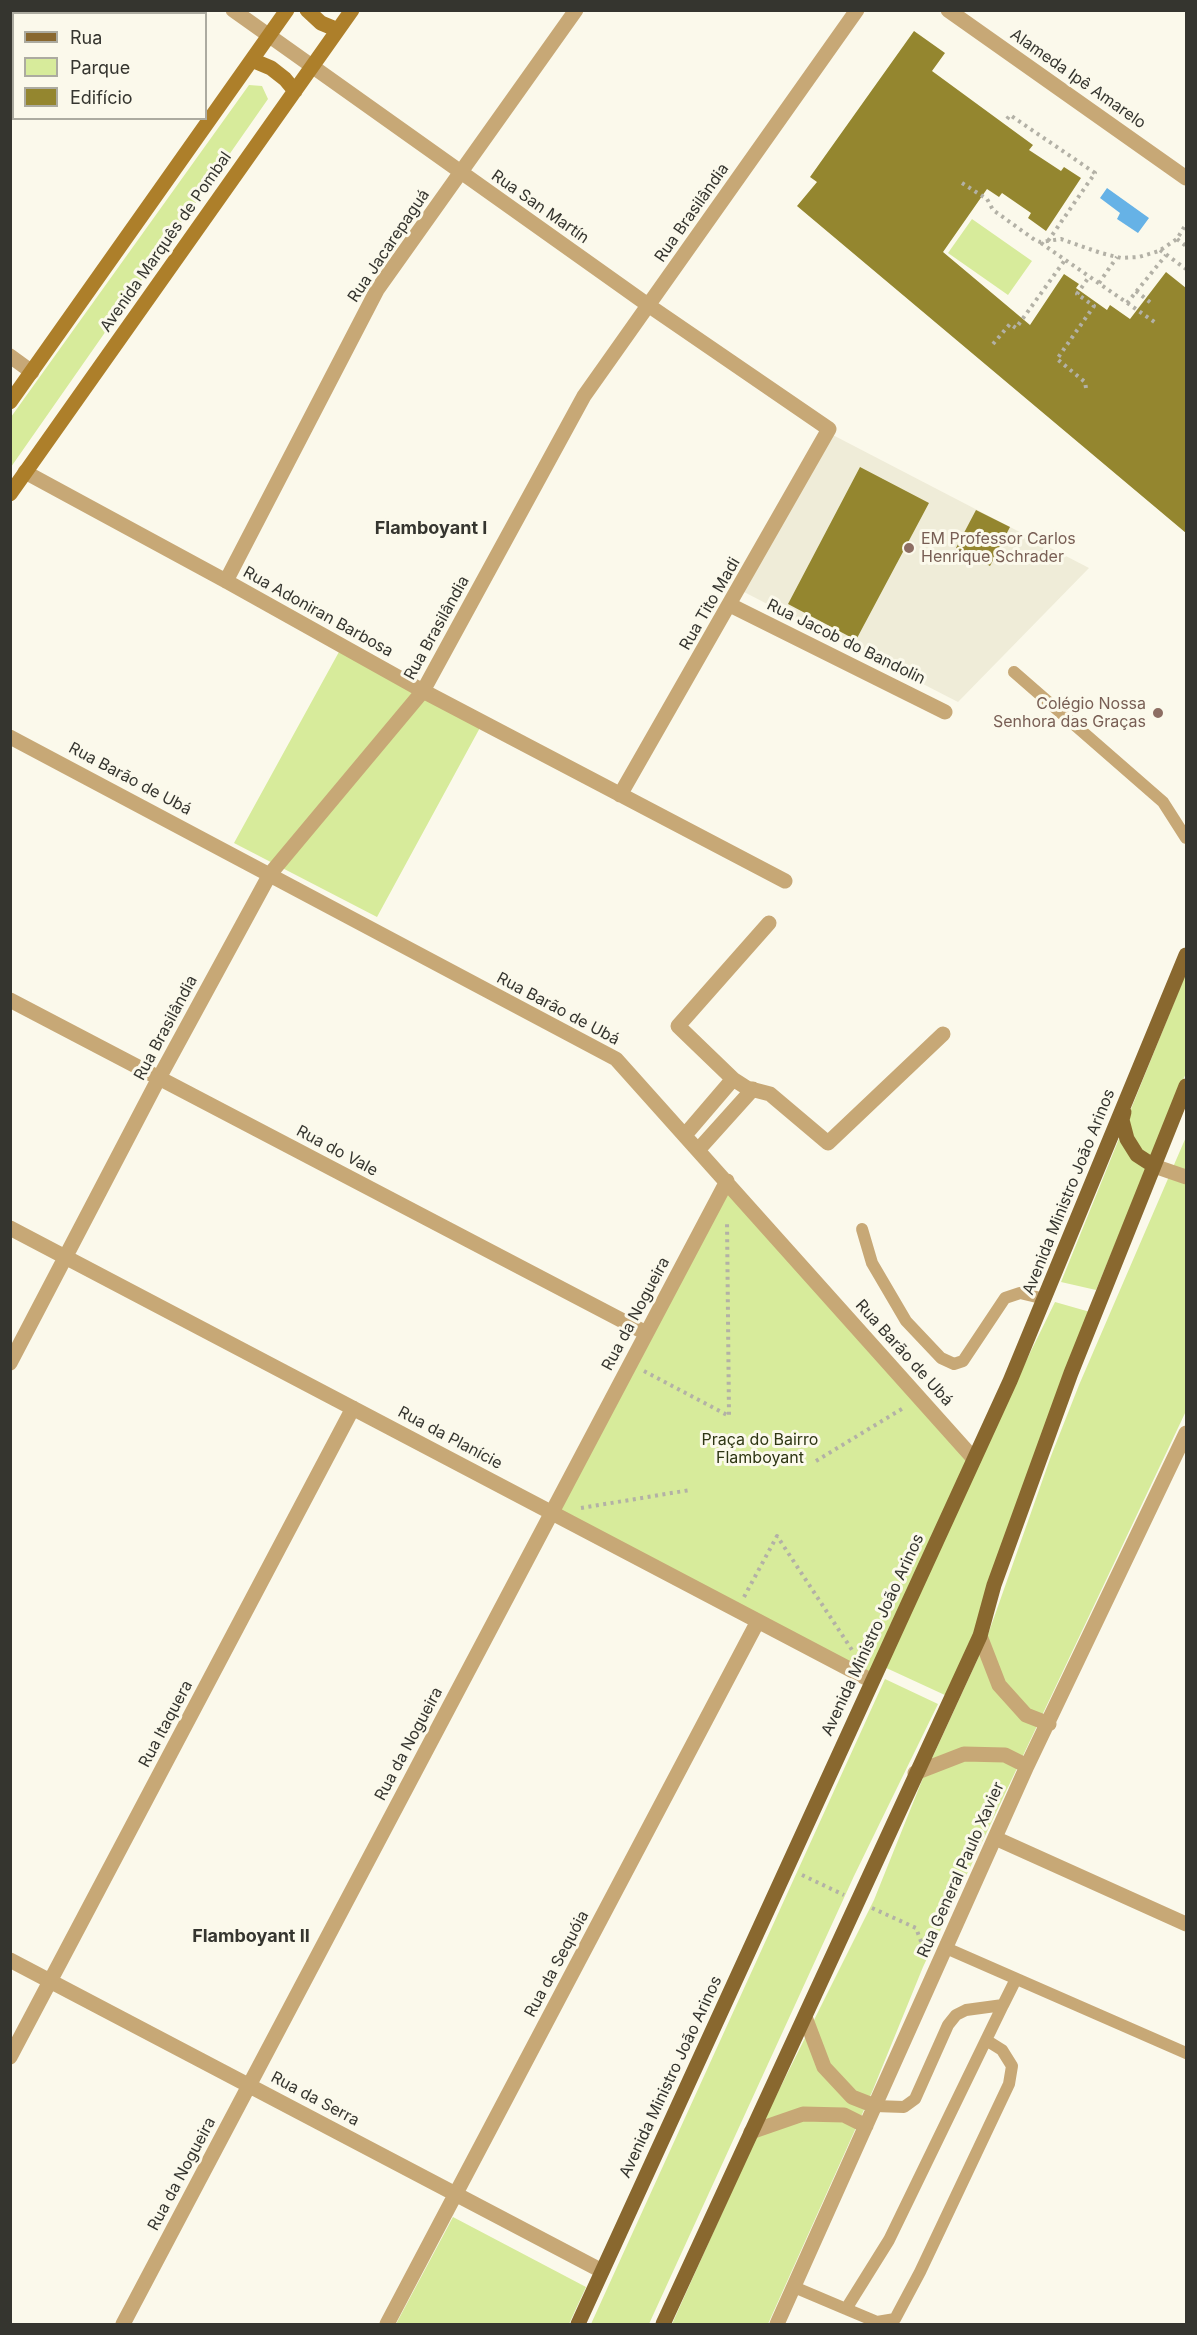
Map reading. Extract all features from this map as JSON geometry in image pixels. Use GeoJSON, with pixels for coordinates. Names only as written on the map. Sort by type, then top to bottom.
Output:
{"type":"FeatureCollection","features":[{"type":"Feature","properties":{"kind":"main road","name":"Avenida Marquês de Pombal"},"geometry":{"type":"LineString","coordinates":[[10,402],[287,10]]}},
{"type":"Feature","properties":{"kind":"main road"},"geometry":{"type":"LineString","coordinates":[[307,10],[321,23],[338,30]]}},
{"type":"Feature","properties":{"kind":"main road","name":"Avenida Marquês de Pombal"},"geometry":{"type":"LineString","coordinates":[[10,494],[352,10]]}},
{"type":"Feature","properties":{"kind":"main road"},"geometry":{"type":"LineString","coordinates":[[252,60],[271,68],[295,91]]}},
{"type":"Feature","properties":{"kind":"main road","name":"Avenida Ministro João Arinos"},"geometry":{"type":"LineString","coordinates":[[578,2325],[974,1459],[1045,1299],[1186,955]]}},
{"type":"Feature","properties":{"kind":"main road"},"geometry":{"type":"LineString","coordinates":[[663,2325],[980,1636],[994,1586],[1043,1446],[1186,1086]]}},
{"type":"Feature","properties":{"kind":"main road"},"geometry":{"type":"LineString","coordinates":[[1126,1101],[1122,1120],[1126,1139],[1137,1155],[1154,1166]]}},
{"type":"Feature","properties":{"kind":"street","name":"Rua San Martín"},"geometry":{"type":"LineString","coordinates":[[233,10],[311,68],[648,305],[829,429]]}},
{"type":"Feature","properties":{"kind":"street","name":"Rua Jacarepaguá"},"geometry":{"type":"LineString","coordinates":[[226,581],[377,290],[576,10]]}},
{"type":"Feature","properties":{"kind":"street","name":"Rua Brasilândia"},"geometry":{"type":"LineString","coordinates":[[10,1363],[159,1078],[270,874],[423,691],[584,396],[857,10]]}},
{"type":"Feature","properties":{"kind":"street","name":"Alameda Ipê Amarelo"},"geometry":{"type":"LineString","coordinates":[[948,10],[1186,178]]}},
{"type":"Feature","properties":{"kind":"street"},"geometry":{"type":"LineString","coordinates":[[10,356],[32,372]]}},
{"type":"Feature","properties":{"kind":"street","name":"Rua Tito Madi"},"geometry":{"type":"LineString","coordinates":[[620,795],[829,429]]}},
{"type":"Feature","properties":{"kind":"street","name":"Rua Adoniran Barbosa"},"geometry":{"type":"LineString","coordinates":[[25,472],[423,691],[785,881]]}},
{"type":"Feature","properties":{"kind":"street","name":"Rua Jacob do Bandolin"},"geometry":{"type":"LineString","coordinates":[[730,605],[945,712]]}},
{"type":"Feature","properties":{"kind":"street","name":"Rua Barão de Ubá"},"geometry":{"type":"LineString","coordinates":[[10,737],[616,1059],[727,1180],[974,1459]]}},
{"type":"Feature","properties":{"kind":"street"},"geometry":{"type":"LineString","coordinates":[[769,923],[678,1026],[733,1079],[770,1094],[828,1143],[943,1034]]}},
{"type":"Feature","properties":{"kind":"street","name":"Rua do Vale"},"geometry":{"type":"LineString","coordinates":[[10,1000],[646,1333]]}},
{"type":"Feature","properties":{"kind":"street"},"geometry":{"type":"LineString","coordinates":[[685,1135],[733,1079]]}},
{"type":"Feature","properties":{"kind":"street"},"geometry":{"type":"LineString","coordinates":[[699,1149],[753,1089]]}},
{"type":"Feature","properties":{"kind":"street"},"geometry":{"type":"LineString","coordinates":[[1154,1166],[1186,1177]]}},
{"type":"Feature","properties":{"kind":"street","name":"Rua da Nogueira"},"geometry":{"type":"LineString","coordinates":[[123,2325],[727,1180]]}},
{"type":"Feature","properties":{"kind":"street","name":"Rua da Planície"},"geometry":{"type":"LineString","coordinates":[[10,1228],[872,1680]]}},
{"type":"Feature","properties":{"kind":"street","name":"Rua Itaquera"},"geometry":{"type":"LineString","coordinates":[[10,2057],[353,1408]]}},
{"type":"Feature","properties":{"kind":"street","name":"Rua General Paulo Xavier"},"geometry":{"type":"LineString","coordinates":[[777,2325],[1027,1766],[1186,1433]]}},
{"type":"Feature","properties":{"kind":"street","name":"Rua da Sequóia"},"geometry":{"type":"LineString","coordinates":[[387,2325],[758,1621]]}},
{"type":"Feature","properties":{"kind":"street"},"geometry":{"type":"LineString","coordinates":[[980,1636],[999,1685],[1026,1715],[1049,1724]]}},
{"type":"Feature","properties":{"kind":"street"},"geometry":{"type":"LineString","coordinates":[[915,1773],[964,1754],[1005,1755],[1027,1766]]}},
{"type":"Feature","properties":{"kind":"street"},"geometry":{"type":"LineString","coordinates":[[995,1838],[1186,1924]]}},
{"type":"Feature","properties":{"kind":"street","name":"Rua da Serra"},"geometry":{"type":"LineString","coordinates":[[10,1960],[602,2271]]}},
{"type":"Feature","properties":{"kind":"street"},"geometry":{"type":"LineString","coordinates":[[805,2017],[824,2067],[852,2097],[875,2106]]}},
{"type":"Feature","properties":{"kind":"street"},"geometry":{"type":"LineString","coordinates":[[752,2132],[803,2114],[844,2115],[866,2126]]}},
{"type":"Feature","properties":{"kind":"lane"},"geometry":{"type":"LineString","coordinates":[[1014,672],[1163,802],[1186,838]]}},
{"type":"Feature","properties":{"kind":"lane"},"geometry":{"type":"LineString","coordinates":[[862,1229],[872,1263],[906,1321],[941,1358],[954,1364],[963,1361],[1005,1298],[1020,1293],[1045,1299]]}},
{"type":"Feature","properties":{"kind":"lane"},"geometry":{"type":"LineString","coordinates":[[946,1948],[1186,2053]]}},
{"type":"Feature","properties":{"kind":"lane"},"geometry":{"type":"LineString","coordinates":[[846,2309],[889,2240],[1016,1978]]}},
{"type":"Feature","properties":{"kind":"lane"},"geometry":{"type":"LineString","coordinates":[[875,2106],[904,2107],[915,2099],[948,2025],[956,2015],[966,2010],[1003,2005]]}},
{"type":"Feature","properties":{"kind":"lane"},"geometry":{"type":"LineString","coordinates":[[794,2287],[878,2322],[895,2319],[920,2272],[1009,2084],[1012,2066],[1002,2050],[987,2040]]}},
{"type":"Feature","properties":{"kind":"path"},"geometry":{"type":"LineString","coordinates":[[1007,119],[1010,115],[1095,173],[1048,241]]}},
{"type":"Feature","properties":{"kind":"path"},"geometry":{"type":"LineString","coordinates":[[962,183],[987,199],[993,210],[1156,323]]}},
{"type":"Feature","properties":{"kind":"path"},"geometry":{"type":"LineString","coordinates":[[1040,242],[1061,238],[1117,257],[1139,257],[1160,250],[1177,239],[1186,225]]}},
{"type":"Feature","properties":{"kind":"path"},"geometry":{"type":"LineString","coordinates":[[1177,239],[1186,246]]}},
{"type":"Feature","properties":{"kind":"path"},"geometry":{"type":"LineString","coordinates":[[1160,250],[1186,269]]}},
{"type":"Feature","properties":{"kind":"path"},"geometry":{"type":"LineString","coordinates":[[1126,303],[1166,255]]}},
{"type":"Feature","properties":{"kind":"path"},"geometry":{"type":"LineString","coordinates":[[1099,284],[1117,257]]}},
{"type":"Feature","properties":{"kind":"path"},"geometry":{"type":"LineString","coordinates":[[993,344],[1010,324],[1016,328],[1065,260]]}},
{"type":"Feature","properties":{"kind":"path"},"geometry":{"type":"LineString","coordinates":[[1086,388],[1085,382],[1057,359],[1094,306],[1077,294],[1089,277]]}},
{"type":"Feature","properties":{"kind":"path"},"geometry":{"type":"LineString","coordinates":[[1136,291],[1151,303]]}},
{"type":"Feature","properties":{"kind":"path"},"geometry":{"type":"LineString","coordinates":[[630,1364],[729,1416],[727,1216]]}},
{"type":"Feature","properties":{"kind":"path"},"geometry":{"type":"LineString","coordinates":[[816,1461],[920,1398]]}},
{"type":"Feature","properties":{"kind":"path"},"geometry":{"type":"LineString","coordinates":[[552,1512],[690,1490]]}},
{"type":"Feature","properties":{"kind":"path"},"geometry":{"type":"LineString","coordinates":[[738,1610],[777,1536],[853,1652]]}},
{"type":"Feature","properties":{"kind":"shaded area","name":"EM Professor Carlos Henrique Schrader"},"geometry":{"type":"Polygon","coordinates":[[[829,433],[1089,568],[958,702],[744,592],[829,433]]]}},
{"type":"Feature","properties":{"kind":"green space"},"geometry":{"type":"Polygon","coordinates":[[[249,85],[262,86],[268,99],[11,467],[11,417],[249,85]]]}},
{"type":"Feature","properties":{"kind":"green space"},"geometry":{"type":"Polygon","coordinates":[[[972,219],[1032,261],[1008,295],[948,253],[972,219]]]}},
{"type":"Feature","properties":{"kind":"green space"},"geometry":{"type":"Polygon","coordinates":[[[340,650],[482,724],[377,917],[234,843],[340,650]]]}},
{"type":"Feature","properties":{"kind":"green space"},"geometry":{"type":"Polygon","coordinates":[[[1186,973],[1186,1073],[1096,1290],[1061,1282],[1186,973]]]}},
{"type":"Feature","properties":{"kind":"green space"},"geometry":{"type":"Polygon","coordinates":[[[1186,1137],[1186,1411],[923,1967],[872,2092],[768,2324],[672,2324],[763,2122],[874,1900],[923,1778],[985,1643],[1051,1456],[1079,1385],[1186,1137]]]}},
{"type":"Feature","properties":{"kind":"green space","name":"Praça do Bairro Flamboyant"},"geometry":{"type":"Polygon","coordinates":[[[727,1181],[974,1459],[872,1681],[552,1512],[727,1181]]]}},
{"type":"Feature","properties":{"kind":"green space"},"geometry":{"type":"Polygon","coordinates":[[[1055,1302],[1090,1312],[982,1625],[947,1696],[882,1666],[977,1461],[1055,1302]]]}},
{"type":"Feature","properties":{"kind":"green space"},"geometry":{"type":"Polygon","coordinates":[[[885,1679],[938,1704],[854,1876],[649,2324],[591,2324],[885,1679]]]}},
{"type":"Feature","properties":{"kind":"green space"},"geometry":{"type":"Polygon","coordinates":[[[453,2217],[586,2287],[569,2324],[396,2324],[453,2217]]]}},
{"type":"Feature","properties":{"kind":"water"},"geometry":{"type":"Polygon","coordinates":[[[1107,188],[1149,218],[1138,233],[1117,219],[1120,213],[1100,198],[1107,188]]]}},
{"type":"Feature","properties":{"kind":"building"},"geometry":{"type":"Polygon","coordinates":[[[914,31],[945,53],[932,71],[1033,145],[1029,150],[1061,171],[1064,167],[1081,178],[1046,231],[1028,218],[1031,213],[1002,193],[999,197],[987,189],[943,252],[1030,325],[1064,274],[1079,284],[1076,288],[1107,310],[1110,305],[1130,319],[1166,272],[1186,288],[1186,533],[797,206],[817,182],[810,177],[914,31]]]}},
{"type":"Feature","properties":{"kind":"building"},"geometry":{"type":"Polygon","coordinates":[[[860,467],[929,503],[856,640],[788,604],[860,467]]]}},
{"type":"Feature","properties":{"kind":"building"},"geometry":{"type":"Polygon","coordinates":[[[976,510],[1010,527],[990,566],[956,548],[976,510]]]}},
{"type":"Feature","properties":{"kind":"place","name":"EM Professor Carlos Henrique Schrader"},"geometry":{"type":"Point","coordinates":[909,548]}},
{"type":"Feature","properties":{"kind":"place","name":"Colégio Nossa Senhora das Graças"},"geometry":{"type":"Point","coordinates":[1158,713]}},
{"type":"Feature","properties":{"kind":"district","name":"Flamboyant I"},"geometry":{"type":"Point","coordinates":[431,529]}},
{"type":"Feature","properties":{"kind":"district","name":"Flamboyant II"},"geometry":{"type":"Point","coordinates":[251,1937]}}]}
